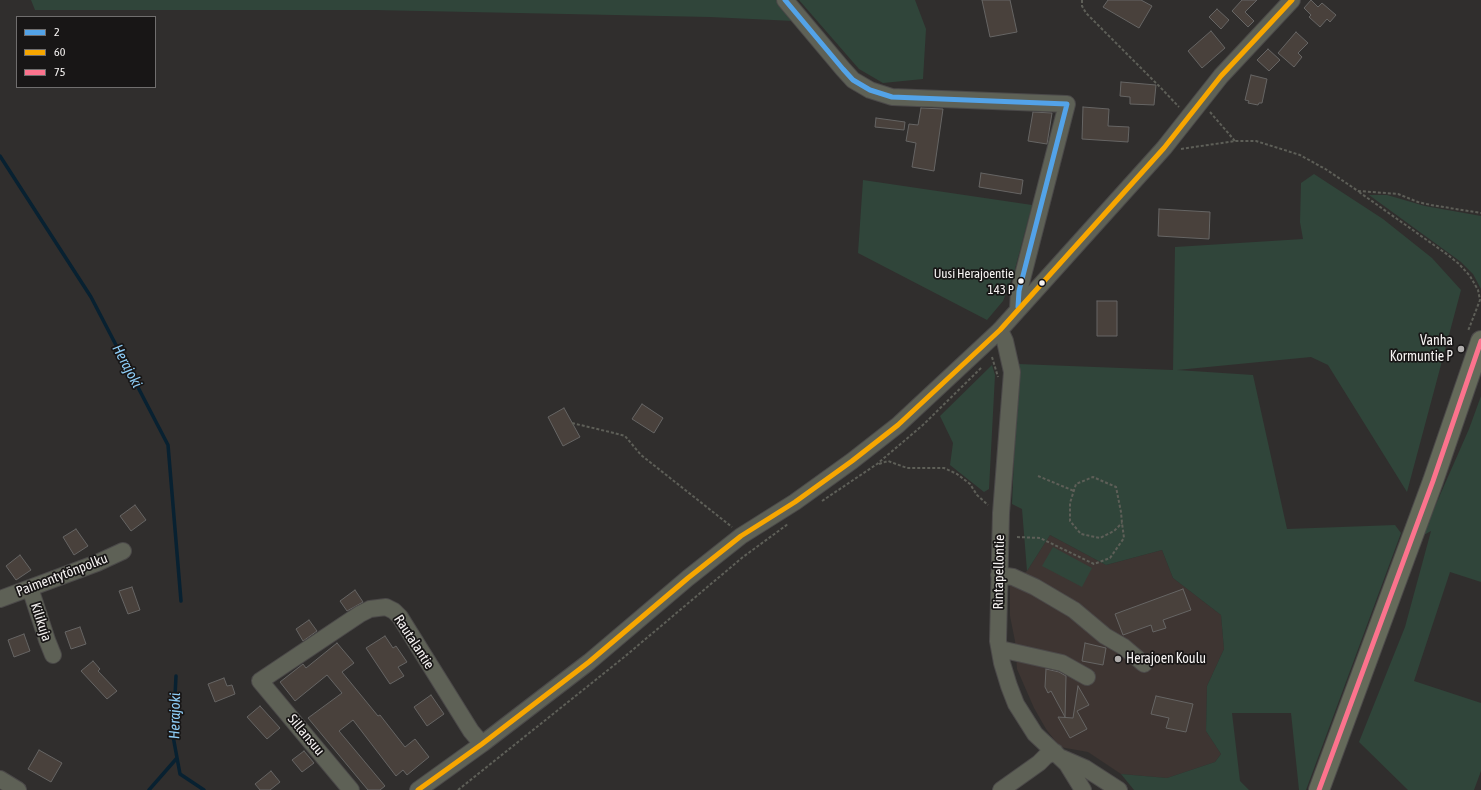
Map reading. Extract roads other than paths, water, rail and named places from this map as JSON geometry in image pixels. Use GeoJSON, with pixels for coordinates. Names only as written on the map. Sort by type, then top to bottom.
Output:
{"type":"FeatureCollection","features":[{"type":"Feature","properties":{"kind":"main road"},"geometry":{"type":"LineString","coordinates":[[1319,790],[1433,481],[1474,338]]}},
{"type":"Feature","properties":{"kind":"street"},"geometry":{"type":"LineString","coordinates":[[785,0],[853,80],[870,90],[892,97],[1067,104],[1019,291],[1018,309]]}},
{"type":"Feature","properties":{"kind":"street"},"geometry":{"type":"LineString","coordinates":[[418,790],[482,744],[589,662],[740,536],[795,502],[898,425],[1002,335],[1018,309],[1164,148],[1220,76],[1292,0]]}},
{"type":"Feature","properties":{"kind":"street","name":"Rintapellontie"},"geometry":{"type":"LineString","coordinates":[[1002,335],[1012,372],[1001,513],[998,641],[1009,686],[1016,704],[1035,734],[1058,755],[1083,790]]}},
{"type":"Feature","properties":{"kind":"street","name":"Paimentytönpolku"},"geometry":{"type":"LineString","coordinates":[[0,599],[97,563],[123,551]]}},
{"type":"Feature","properties":{"kind":"street"},"geometry":{"type":"LineString","coordinates":[[999,575],[1013,577],[1035,587],[1074,610],[1105,636],[1124,647],[1144,664]]}},
{"type":"Feature","properties":{"kind":"street","name":"Kilikuja"},"geometry":{"type":"LineString","coordinates":[[30,588],[53,655]]}},
{"type":"Feature","properties":{"kind":"street","name":"Rautalantie"},"geometry":{"type":"LineString","coordinates":[[260,681],[360,614],[370,609],[386,607],[394,611],[400,617],[471,731],[482,744]]}},
{"type":"Feature","properties":{"kind":"street"},"geometry":{"type":"LineString","coordinates":[[1000,649],[1062,662],[1087,677]]}},
{"type":"Feature","properties":{"kind":"street","name":"Sillansuu"},"geometry":{"type":"LineString","coordinates":[[260,681],[351,790]]}},
{"type":"Feature","properties":{"kind":"street"},"geometry":{"type":"LineString","coordinates":[[1001,790],[1039,763],[1046,756],[1058,755],[1085,768],[1119,790]]}},
{"type":"Feature","properties":{"kind":"street"},"geometry":{"type":"LineString","coordinates":[[0,779],[18,790]]}},
{"type":"Feature","properties":{"kind":"waterway","name":"Herajoki"},"geometry":{"type":"LineString","coordinates":[[0,156],[91,297],[168,445],[181,601]]}},
{"type":"Feature","properties":{"kind":"waterway","name":"Herajoki"},"geometry":{"type":"LineString","coordinates":[[176,676],[173,736],[180,774],[204,790]]}},
{"type":"Feature","properties":{"kind":"waterway"},"geometry":{"type":"LineString","coordinates":[[149,790],[177,758]]}},
{"type":"Feature","properties":{"kind":"place","name":"Uusi Herajoentie 143 P"},"geometry":{"type":"Point","coordinates":[1021,281]}},
{"type":"Feature","properties":{"kind":"place","name":"Vanha Kormuntie P"},"geometry":{"type":"Point","coordinates":[1461,349]}},
{"type":"Feature","properties":{"kind":"place","name":"Herajoen Koulu"},"geometry":{"type":"Point","coordinates":[1118,659]}}]}
